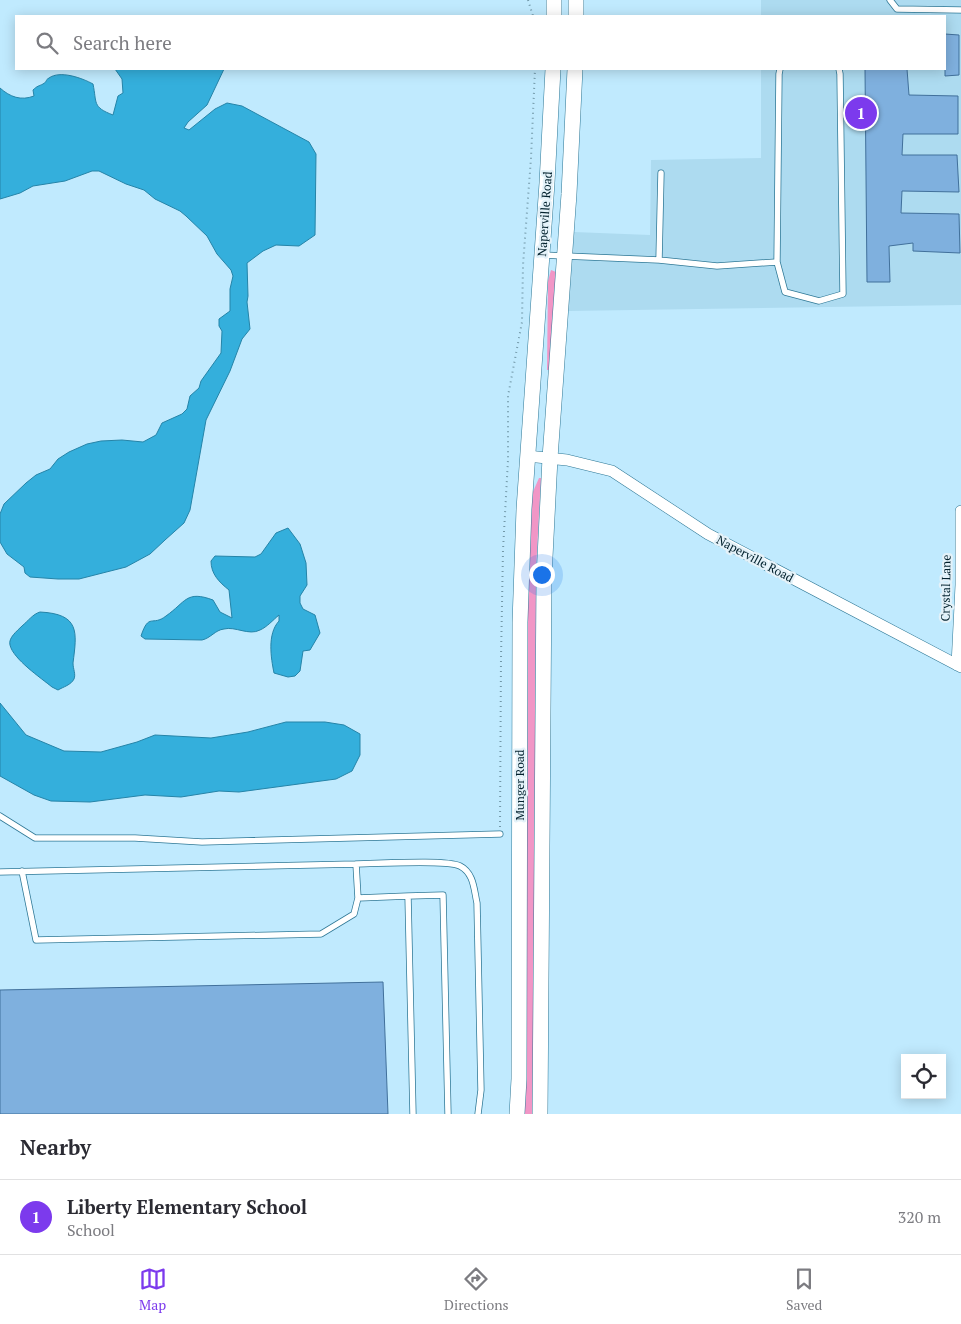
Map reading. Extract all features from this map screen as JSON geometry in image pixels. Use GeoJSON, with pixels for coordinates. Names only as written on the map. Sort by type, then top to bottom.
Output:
{"type":"FeatureCollection","features":[{"type":"Feature","properties":{"kind":"street"},"geometry":{"type":"LineString","coordinates":[[554,0],[554,15]]}},
{"type":"Feature","properties":{"kind":"street"},"geometry":{"type":"LineString","coordinates":[[576,0],[576,15]]}},
{"type":"Feature","properties":{"kind":"street","name":"Naperville Road"},"geometry":{"type":"LineString","coordinates":[[553,70],[527,456],[567,460],[612,471],[708,534],[959,666]]}},
{"type":"Feature","properties":{"kind":"street","name":"Naperville Road"},"geometry":{"type":"LineString","coordinates":[[550,458],[565,256],[575,70]]}},
{"type":"Feature","properties":{"kind":"street","name":"Munger Road"},"geometry":{"type":"LineString","coordinates":[[517,1114],[519,1079],[520,622],[527,456]]}},
{"type":"Feature","properties":{"kind":"street","name":"Munger Road"},"geometry":{"type":"LineString","coordinates":[[540,1114],[543,625],[550,458]]}},
{"type":"Feature","properties":{"kind":"street","name":"Crystal Lane"},"geometry":{"type":"LineString","coordinates":[[959,666],[961,511]]}},
{"type":"Feature","properties":{"kind":"lane"},"geometry":{"type":"LineString","coordinates":[[890,0],[897,9],[961,10]]}},
{"type":"Feature","properties":{"kind":"lane"},"geometry":{"type":"LineString","coordinates":[[780,70],[778,74],[777,262],[785,292],[819,301],[843,294],[839,70]]}},
{"type":"Feature","properties":{"kind":"lane"},"geometry":{"type":"LineString","coordinates":[[659,260],[661,174]]}},
{"type":"Feature","properties":{"kind":"lane"},"geometry":{"type":"LineString","coordinates":[[542,255],[659,260],[717,266],[777,262]]}},
{"type":"Feature","properties":{"kind":"lane"},"geometry":{"type":"LineString","coordinates":[[0,816],[35,838],[135,838],[202,842],[500,834]]}},
{"type":"Feature","properties":{"kind":"lane"},"geometry":{"type":"LineString","coordinates":[[0,872],[356,864],[442,863],[460,866],[472,879],[477,903],[481,1090],[478,1114]]}},
{"type":"Feature","properties":{"kind":"lane"},"geometry":{"type":"LineString","coordinates":[[22,871],[36,940],[321,934],[354,914],[358,898],[356,864]]}},
{"type":"Feature","properties":{"kind":"lane"},"geometry":{"type":"LineString","coordinates":[[358,898],[443,895],[448,1114]]}},
{"type":"Feature","properties":{"kind":"lane"},"geometry":{"type":"LineString","coordinates":[[408,896],[413,1114]]}},
{"type":"Feature","properties":{"kind":"path"},"geometry":{"type":"LineString","coordinates":[[528,0],[533,15]]}},
{"type":"Feature","properties":{"kind":"path"},"geometry":{"type":"LineString","coordinates":[[500,834],[503,570],[508,460],[508,396],[522,322],[523,265],[535,70]]}},
{"type":"Feature","properties":{"kind":"shaded area"},"geometry":{"type":"Polygon","coordinates":[[[761,0],[961,0],[961,305],[568,311],[574,232],[650,235],[651,160],[761,158],[761,70],[946,70],[946,15],[761,15],[761,0]]]}},
{"type":"Feature","properties":{"kind":"shaded area"},"geometry":{"type":"Polygon","coordinates":[[[551,270],[556,272],[549,370],[547,370],[548,281],[551,270]]]}},
{"type":"Feature","properties":{"kind":"shaded area"},"geometry":{"type":"Polygon","coordinates":[[[539,478],[541,478],[536,570],[533,1114],[525,1114],[528,582],[532,494],[539,478]]]}},
{"type":"Feature","properties":{"kind":"water"},"geometry":{"type":"Polygon","coordinates":[[[116,70],[224,70],[207,105],[184,128],[189,130],[215,109],[227,103],[242,106],[309,142],[316,154],[315,235],[299,246],[276,245],[263,251],[247,263],[247,302],[250,329],[242,339],[230,371],[206,420],[190,510],[184,523],[150,554],[126,567],[79,579],[30,577],[25,573],[24,567],[7,554],[0,542],[0,514],[4,504],[36,475],[50,469],[58,459],[69,452],[87,444],[101,441],[143,442],[156,435],[162,423],[182,414],[187,409],[190,396],[199,388],[201,381],[221,353],[222,331],[219,326],[219,319],[230,311],[230,289],[233,276],[231,270],[217,254],[207,236],[180,211],[155,199],[144,190],[99,171],[92,171],[65,181],[33,186],[20,193],[0,199],[0,88],[8,94],[25,98],[34,96],[33,90],[45,83],[49,78],[59,75],[71,76],[93,84],[98,107],[113,115],[118,96],[123,93],[122,79],[116,70]]]}},
{"type":"Feature","properties":{"kind":"water"},"geometry":{"type":"Polygon","coordinates":[[[288,528],[300,544],[306,563],[307,585],[300,596],[300,603],[303,609],[315,615],[320,633],[310,650],[303,651],[300,671],[295,676],[288,677],[274,673],[271,639],[275,626],[279,621],[279,615],[256,632],[228,628],[202,640],[145,639],[141,636],[146,624],[161,619],[187,599],[197,596],[213,600],[220,612],[232,618],[229,590],[216,577],[212,570],[211,561],[215,556],[255,557],[261,554],[276,533],[288,528]]]}},
{"type":"Feature","properties":{"kind":"water"},"geometry":{"type":"Polygon","coordinates":[[[40,612],[63,616],[73,627],[75,634],[74,679],[58,690],[22,662],[10,645],[10,640],[15,632],[40,612]]]}},
{"type":"Feature","properties":{"kind":"water"},"geometry":{"type":"Polygon","coordinates":[[[0,703],[26,735],[64,751],[101,752],[155,735],[211,738],[248,732],[286,722],[325,722],[344,725],[360,734],[360,755],[352,771],[336,779],[239,792],[219,791],[181,797],[145,795],[90,802],[51,801],[34,795],[0,776],[0,703]]]}},
{"type":"Feature","properties":{"kind":"building"},"geometry":{"type":"Polygon","coordinates":[[[946,34],[959,35],[959,75],[945,76],[946,34]]]}},
{"type":"Feature","properties":{"kind":"building"},"geometry":{"type":"Polygon","coordinates":[[[865,70],[907,70],[909,95],[958,96],[958,134],[903,134],[902,155],[957,155],[959,192],[902,191],[901,213],[959,214],[960,253],[913,251],[913,243],[889,246],[890,282],[867,282],[865,70]]]}},
{"type":"Feature","properties":{"kind":"building"},"geometry":{"type":"Polygon","coordinates":[[[383,982],[388,1114],[0,1114],[0,990],[383,982]]]}},
{"type":"Feature","properties":{"kind":"place","name":"Liberty Elementary School"},"geometry":{"type":"Point","coordinates":[861,113]}}]}
